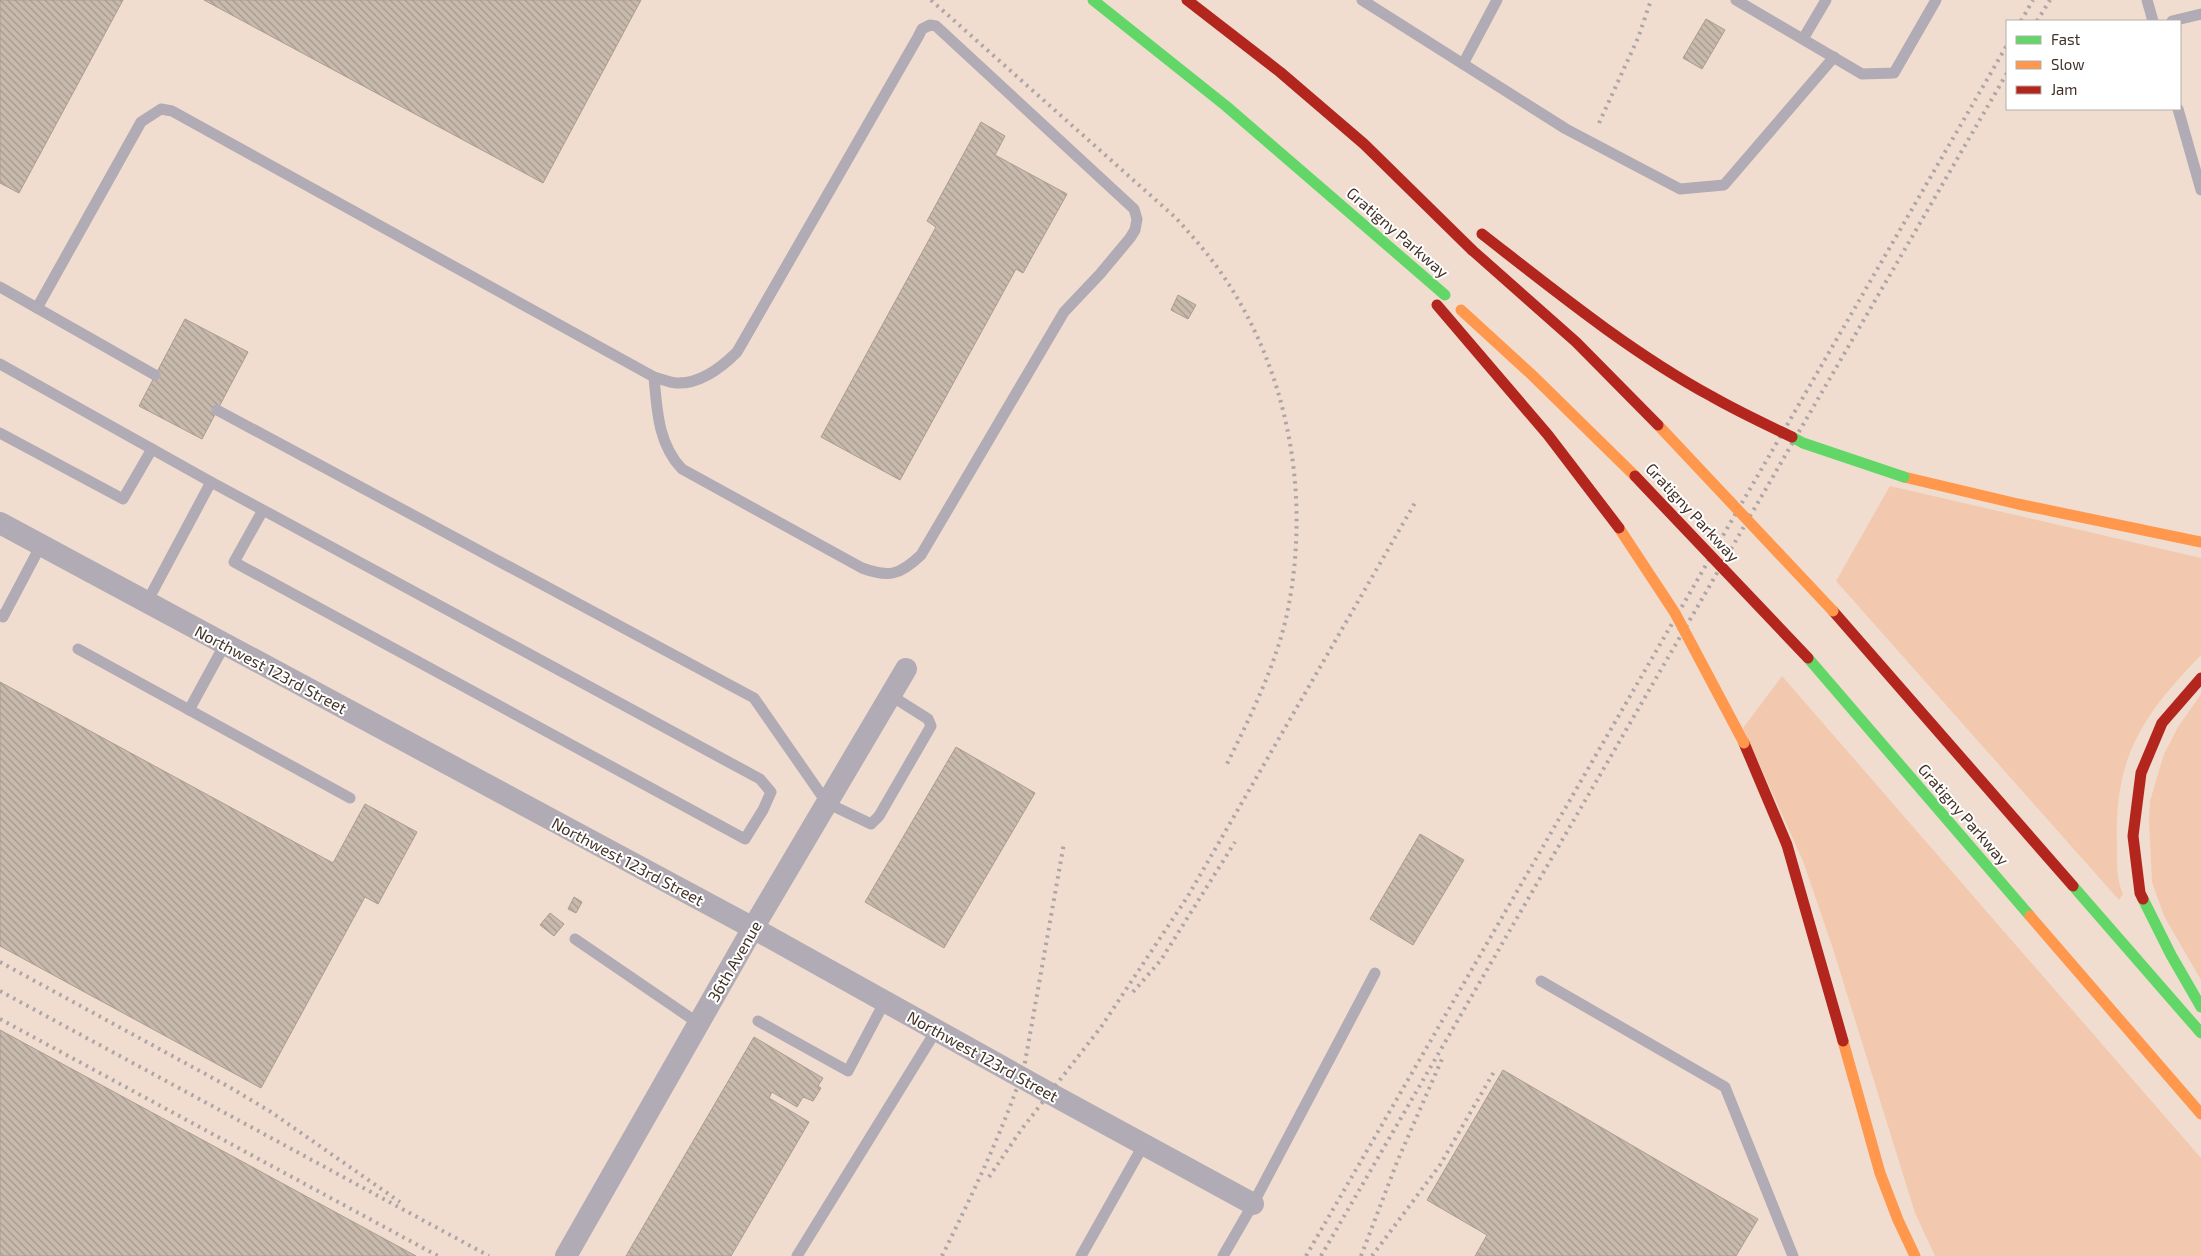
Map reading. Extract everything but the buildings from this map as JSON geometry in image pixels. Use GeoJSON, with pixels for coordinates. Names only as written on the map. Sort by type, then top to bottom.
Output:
{"type":"FeatureCollection","features":[{"type":"Feature","properties":{"kind":"highway","name":"Gratigny Parkway"},"geometry":{"type":"LineString","coordinates":[[1093,0],[1226,106],[1379,237],[1531,374],[1628,468],[1808,658],[2201,1114]]}},
{"type":"Feature","properties":{"kind":"highway"},"geometry":{"type":"LineString","coordinates":[[1187,0],[1280,72],[1364,144],[1435,198]]}},
{"type":"Feature","properties":{"kind":"highway"},"geometry":{"type":"LineString","coordinates":[[1364,144],[1472,250],[1576,342],[1696,464],[1833,611],[2201,1033]]}},
{"type":"Feature","properties":{"kind":"highway"},"geometry":{"type":"LineString","coordinates":[[1478,231],[1554,290],[1629,344],[1710,396],[1803,443],[1904,477],[2018,504],[2201,542]]}},
{"type":"Feature","properties":{"kind":"highway"},"geometry":{"type":"LineString","coordinates":[[1379,237],[1583,478],[1638,556],[1711,676],[1744,743],[1787,845],[1877,1164],[1898,1220],[1915,1256]]}},
{"type":"Feature","properties":{"kind":"highway"},"geometry":{"type":"LineString","coordinates":[[2201,678],[2162,723],[2141,772],[2133,836],[2140,893],[2171,955],[2201,1007]]}},
{"type":"Feature","properties":{"kind":"street","name":"Northwest 123rd Street"},"geometry":{"type":"LineString","coordinates":[[0,523],[753,928],[1253,1204]]}},
{"type":"Feature","properties":{"kind":"street","name":"36th Avenue"},"geometry":{"type":"LineString","coordinates":[[566,1256],[753,928],[906,669]]}},
{"type":"Feature","properties":{"kind":"lane"},"geometry":{"type":"LineString","coordinates":[[1362,0],[1566,129],[1680,189],[1724,185],[1834,57]]}},
{"type":"Feature","properties":{"kind":"lane"},"geometry":{"type":"LineString","coordinates":[[1463,64],[1496,0]]}},
{"type":"Feature","properties":{"kind":"lane"},"geometry":{"type":"LineString","coordinates":[[1736,0],[1862,74],[1894,73],[1936,0]]}},
{"type":"Feature","properties":{"kind":"lane"},"geometry":{"type":"LineString","coordinates":[[1803,39],[1826,0]]}},
{"type":"Feature","properties":{"kind":"lane"},"geometry":{"type":"LineString","coordinates":[[2147,0],[2153,20]]}},
{"type":"Feature","properties":{"kind":"lane"},"geometry":{"type":"LineString","coordinates":[[2176,20],[2201,14]]}},
{"type":"Feature","properties":{"kind":"lane"},"geometry":{"type":"LineString","coordinates":[[37,308],[141,122],[161,109],[172,111],[654,377],[678,383],[695,379],[710,374],[725,364],[737,352],[922,30],[930,25],[936,26],[1134,209],[1137,219],[1135,230],[1130,238],[1100,274],[1064,312],[921,555],[901,572],[887,575],[862,568],[682,469],[666,449],[661,431],[654,377]]}},
{"type":"Feature","properties":{"kind":"lane"},"geometry":{"type":"LineString","coordinates":[[2178,110],[2201,190]]}},
{"type":"Feature","properties":{"kind":"lane"},"geometry":{"type":"LineString","coordinates":[[0,287],[155,375]]}},
{"type":"Feature","properties":{"kind":"lane"},"geometry":{"type":"LineString","coordinates":[[0,364],[263,510],[760,779],[771,792],[763,810],[745,839],[234,562],[263,510]]}},
{"type":"Feature","properties":{"kind":"lane"},"geometry":{"type":"LineString","coordinates":[[217,410],[754,698],[827,803],[871,824],[879,816],[931,726],[928,719],[890,695]]}},
{"type":"Feature","properties":{"kind":"lane"},"geometry":{"type":"LineString","coordinates":[[0,433],[123,499],[152,449]]}},
{"type":"Feature","properties":{"kind":"lane"},"geometry":{"type":"LineString","coordinates":[[146,602],[212,482]]}},
{"type":"Feature","properties":{"kind":"lane"},"geometry":{"type":"LineString","coordinates":[[0,615],[3,616],[41,545]]}},
{"type":"Feature","properties":{"kind":"lane"},"geometry":{"type":"LineString","coordinates":[[189,710],[224,644]]}},
{"type":"Feature","properties":{"kind":"lane"},"geometry":{"type":"LineString","coordinates":[[78,649],[350,798]]}},
{"type":"Feature","properties":{"kind":"lane"},"geometry":{"type":"LineString","coordinates":[[576,939],[698,1023]]}},
{"type":"Feature","properties":{"kind":"lane"},"geometry":{"type":"LineString","coordinates":[[1223,1256],[1253,1204],[1375,973]]}},
{"type":"Feature","properties":{"kind":"lane"},"geometry":{"type":"LineString","coordinates":[[1541,981],[1725,1087],[1793,1256]]}},
{"type":"Feature","properties":{"kind":"lane"},"geometry":{"type":"LineString","coordinates":[[758,1020],[848,1071],[885,1001]]}},
{"type":"Feature","properties":{"kind":"lane"},"geometry":{"type":"LineString","coordinates":[[797,1256],[937,1029]]}},
{"type":"Feature","properties":{"kind":"lane"},"geometry":{"type":"LineString","coordinates":[[1080,1256],[1144,1144]]}},
{"type":"Feature","properties":{"kind":"shaded area"},"geometry":{"type":"Polygon","coordinates":[[[1890,486],[2201,558],[2201,655],[2180,677],[2148,719],[2136,740],[2127,762],[2121,787],[2117,814],[2117,864],[2119,882],[2123,894],[2119,900],[1836,581],[1890,486]]]}},
{"type":"Feature","properties":{"kind":"shaded area"},"geometry":{"type":"Polygon","coordinates":[[[1782,676],[2201,1158],[2201,1256],[1935,1256],[1915,1213],[1833,949],[1803,861],[1743,728],[1782,676]]]}},
{"type":"Feature","properties":{"kind":"shaded area"},"geometry":{"type":"Polygon","coordinates":[[[2201,694],[2201,980],[2164,916],[2152,882],[2149,821],[2150,801],[2164,754],[2178,727],[2201,694]]]}},
{"type":"Feature","properties":{"kind":"railway"},"geometry":{"type":"LineString","coordinates":[[931,0],[1176,218],[1224,277],[1247,315],[1265,355],[1279,396],[1289,439],[1295,483],[1297,527],[1294,571],[1287,614],[1276,654],[1225,768]]}},
{"type":"Feature","properties":{"kind":"railway"},"geometry":{"type":"LineString","coordinates":[[1599,123],[1638,38],[1651,0]]}},
{"type":"Feature","properties":{"kind":"railway"},"geometry":{"type":"LineString","coordinates":[[2022,20],[2033,0]]}},
{"type":"Feature","properties":{"kind":"railway"},"geometry":{"type":"LineString","coordinates":[[2038,20],[2050,0]]}},
{"type":"Feature","properties":{"kind":"railway"},"geometry":{"type":"LineString","coordinates":[[1306,1256],[2006,47]]}},
{"type":"Feature","properties":{"kind":"railway"},"geometry":{"type":"LineString","coordinates":[[1321,1256],[2006,75]]}},
{"type":"Feature","properties":{"kind":"railway"},"geometry":{"type":"LineString","coordinates":[[989,1177],[1021,1130],[1101,1027],[1188,896],[1416,501]]}},
{"type":"Feature","properties":{"kind":"railway"},"geometry":{"type":"LineString","coordinates":[[1133,992],[1161,960],[1235,842]]}},
{"type":"Feature","properties":{"kind":"railway"},"geometry":{"type":"LineString","coordinates":[[942,1256],[996,1140],[1024,1068],[1064,843]]}},
{"type":"Feature","properties":{"kind":"railway"},"geometry":{"type":"LineString","coordinates":[[0,962],[231,1088],[271,1112],[400,1202]]}},
{"type":"Feature","properties":{"kind":"railway"},"geometry":{"type":"LineString","coordinates":[[0,991],[489,1256]]}},
{"type":"Feature","properties":{"kind":"railway"},"geometry":{"type":"LineString","coordinates":[[0,1019],[438,1256]]}},
{"type":"Feature","properties":{"kind":"railway"},"geometry":{"type":"LineString","coordinates":[[1361,1256],[1397,1162],[1442,1059]]}},
{"type":"Feature","properties":{"kind":"railway"},"geometry":{"type":"LineString","coordinates":[[1372,1256],[1440,1165],[1495,1070]]}},
{"type":"Feature","properties":{"kind":"traffic: fast"},"geometry":{"type":"LineString","coordinates":[[1093,0],[1226,106],[1445,295]]}},
{"type":"Feature","properties":{"kind":"traffic: fast"},"geometry":{"type":"LineString","coordinates":[[1792,437],[1803,443],[1904,477]]}},
{"type":"Feature","properties":{"kind":"traffic: fast"},"geometry":{"type":"LineString","coordinates":[[1808,658],[2030,916]]}},
{"type":"Feature","properties":{"kind":"traffic: fast"},"geometry":{"type":"LineString","coordinates":[[2073,886],[2201,1033]]}},
{"type":"Feature","properties":{"kind":"traffic: fast"},"geometry":{"type":"LineString","coordinates":[[2143,899],[2171,955],[2201,1007]]}},
{"type":"Feature","properties":{"kind":"traffic: slow"},"geometry":{"type":"LineString","coordinates":[[1461,310],[1531,374],[1635,476]]}},
{"type":"Feature","properties":{"kind":"traffic: slow"},"geometry":{"type":"LineString","coordinates":[[1658,425],[1833,611]]}},
{"type":"Feature","properties":{"kind":"traffic: slow"},"geometry":{"type":"LineString","coordinates":[[1904,477],[2018,504],[2201,542]]}},
{"type":"Feature","properties":{"kind":"traffic: slow"},"geometry":{"type":"LineString","coordinates":[[1619,528],[1675,613],[1744,743]]}},
{"type":"Feature","properties":{"kind":"traffic: slow"},"geometry":{"type":"LineString","coordinates":[[2030,916],[2201,1114]]}},
{"type":"Feature","properties":{"kind":"traffic: slow"},"geometry":{"type":"LineString","coordinates":[[1843,1041],[1880,1173],[1898,1220],[1915,1256]]}},
{"type":"Feature","properties":{"kind":"traffic: jam"},"geometry":{"type":"LineString","coordinates":[[1187,0],[1280,72],[1364,144],[1472,250]]}},
{"type":"Feature","properties":{"kind":"traffic: jam"},"geometry":{"type":"LineString","coordinates":[[1482,234],[1593,320],[1651,360],[1721,402],[1792,437]]}},
{"type":"Feature","properties":{"kind":"traffic: jam"},"geometry":{"type":"LineString","coordinates":[[1472,250],[1576,342],[1658,425]]}},
{"type":"Feature","properties":{"kind":"traffic: jam"},"geometry":{"type":"LineString","coordinates":[[1437,305],[1548,435],[1619,528]]}},
{"type":"Feature","properties":{"kind":"traffic: jam"},"geometry":{"type":"LineString","coordinates":[[1635,476],[1808,658]]}},
{"type":"Feature","properties":{"kind":"traffic: jam"},"geometry":{"type":"LineString","coordinates":[[1833,611],[2073,886]]}},
{"type":"Feature","properties":{"kind":"traffic: jam"},"geometry":{"type":"LineString","coordinates":[[2143,899],[2140,893],[2133,836],[2141,773],[2162,723],[2201,678]]}},
{"type":"Feature","properties":{"kind":"traffic: jam"},"geometry":{"type":"LineString","coordinates":[[1744,743],[1787,845],[1843,1041]]}}]}
